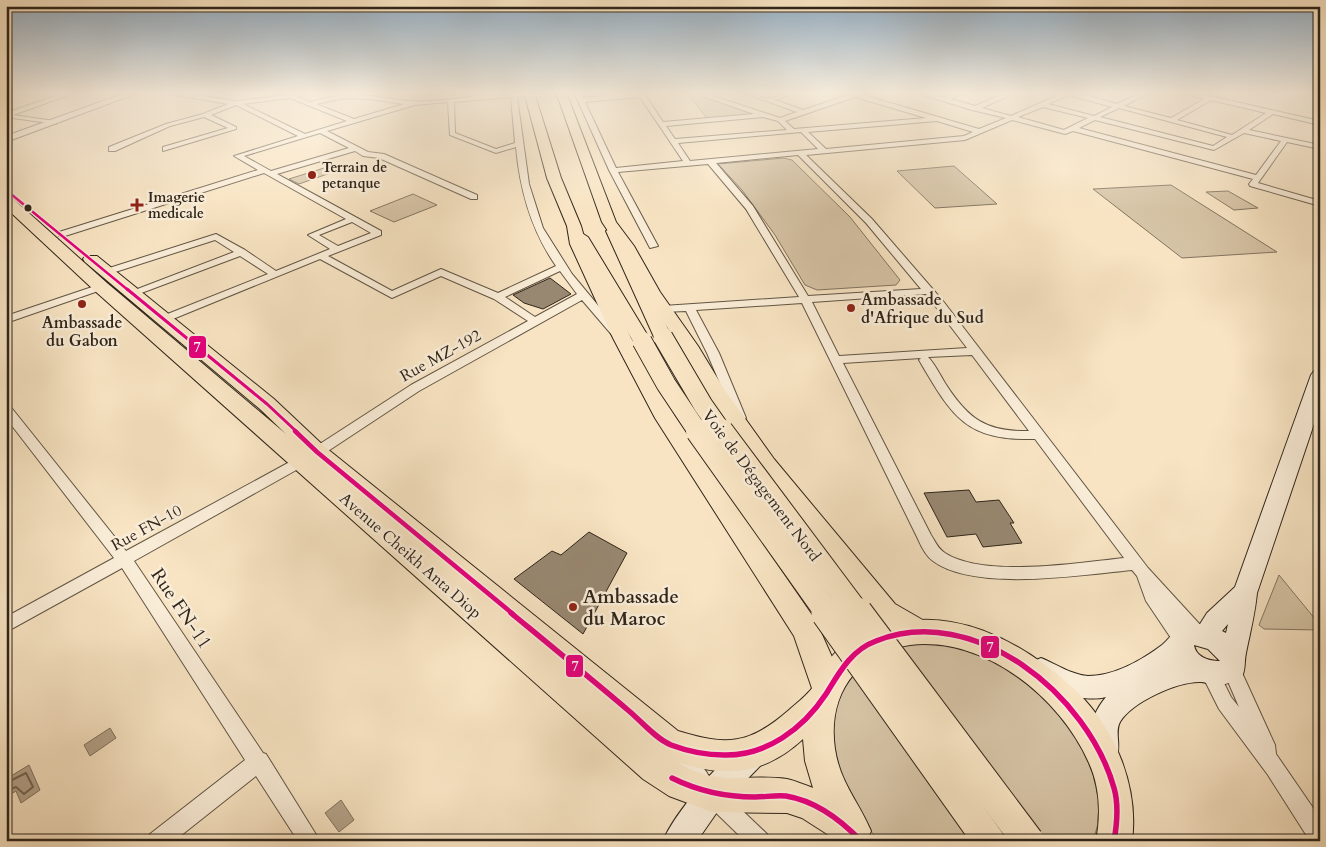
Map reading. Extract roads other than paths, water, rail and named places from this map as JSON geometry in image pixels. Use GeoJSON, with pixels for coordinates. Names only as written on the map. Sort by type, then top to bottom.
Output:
{"type":"FeatureCollection","features":[{"type":"Feature","properties":{"kind":"main road"},"geometry":{"type":"LineString","coordinates":[[540,132],[554,178],[574,226],[578,244],[642,339],[666,418],[806,630],[822,666],[825,694]]}},
{"type":"Feature","properties":{"kind":"main road","name":"Voie de Dégagement Nord"},"geometry":{"type":"LineString","coordinates":[[577,132],[631,273],[642,339],[666,384],[709,448],[989,841]]}},
{"type":"Feature","properties":{"kind":"main road","name":"Avenue Cheikh Anta Diop"},"geometry":{"type":"LineString","coordinates":[[6,190],[62,234],[104,279],[132,293],[267,404],[310,457],[669,744],[688,752],[727,758],[751,754],[776,742],[825,694]]}},
{"type":"Feature","properties":{"kind":"main road","name":"Avenue Cheikh Anta Diop"},"geometry":{"type":"LineString","coordinates":[[6,200],[104,279],[310,457],[655,767],[681,784],[712,795],[787,796],[798,798],[816,806],[858,836]]}},
{"type":"Feature","properties":{"kind":"main road"},"geometry":{"type":"LineString","coordinates":[[610,222],[751,444],[885,612],[918,632]]}},
{"type":"Feature","properties":{"kind":"main road","name":"Voie de Dégagement Nord"},"geometry":{"type":"LineString","coordinates":[[642,339],[699,399],[728,442],[1028,841]]}},
{"type":"Feature","properties":{"kind":"main road"},"geometry":{"type":"LineString","coordinates":[[1219,668],[1243,615],[1245,593],[1315,394],[1320,374]]}},
{"type":"Feature","properties":{"kind":"main road"},"geometry":{"type":"LineString","coordinates":[[858,836],[835,800],[821,762],[818,724],[825,694],[840,668],[858,652],[892,636],[918,632],[942,633],[968,639],[993,648],[1018,661],[1077,686],[1088,688],[1112,683],[1156,664],[1216,620],[1245,593]]}},
{"type":"Feature","properties":{"kind":"main road"},"geometry":{"type":"LineString","coordinates":[[1191,638],[1221,644],[1219,668]]}},
{"type":"Feature","properties":{"kind":"main road"},"geometry":{"type":"LineString","coordinates":[[1191,638],[1186,658],[1219,668]]}},
{"type":"Feature","properties":{"kind":"main road"},"geometry":{"type":"LineString","coordinates":[[1018,661],[1051,686],[1080,717],[1102,754],[1110,774]]}},
{"type":"Feature","properties":{"kind":"main road"},"geometry":{"type":"LineString","coordinates":[[1114,841],[1116,805],[1104,727],[1113,708],[1140,689],[1156,681],[1219,668]]}},
{"type":"Feature","properties":{"kind":"main road"},"geometry":{"type":"LineString","coordinates":[[678,841],[712,795],[751,754]]}},
{"type":"Feature","properties":{"kind":"street"},"geometry":{"type":"LineString","coordinates":[[6,138],[27,132]]}},
{"type":"Feature","properties":{"kind":"street"},"geometry":{"type":"LineString","coordinates":[[112,149],[153,132]]}},
{"type":"Feature","properties":{"kind":"street"},"geometry":{"type":"LineString","coordinates":[[166,149],[225,132]]}},
{"type":"Feature","properties":{"kind":"street"},"geometry":{"type":"LineString","coordinates":[[295,132],[304,136]]}},
{"type":"Feature","properties":{"kind":"street"},"geometry":{"type":"LineString","coordinates":[[164,319],[378,233],[238,156],[319,132]]}},
{"type":"Feature","properties":{"kind":"street"},"geometry":{"type":"LineString","coordinates":[[322,132],[366,154],[381,156],[474,197]]}},
{"type":"Feature","properties":{"kind":"street"},"geometry":{"type":"LineString","coordinates":[[452,132],[452,134],[496,151],[518,144]]}},
{"type":"Feature","properties":{"kind":"street"},"geometry":{"type":"LineString","coordinates":[[517,132],[523,177],[533,213],[562,268],[583,295],[642,339]]}},
{"type":"Feature","properties":{"kind":"street"},"geometry":{"type":"LineString","coordinates":[[595,132],[613,170],[653,246]]}},
{"type":"Feature","properties":{"kind":"street"},"geometry":{"type":"LineString","coordinates":[[666,132],[688,163]]}},
{"type":"Feature","properties":{"kind":"street"},"geometry":{"type":"LineString","coordinates":[[674,141],[798,132]]}},
{"type":"Feature","properties":{"kind":"street"},"geometry":{"type":"LineString","coordinates":[[804,132],[824,151]]}},
{"type":"Feature","properties":{"kind":"street"},"geometry":{"type":"LineString","coordinates":[[613,170],[965,138],[981,132]]}},
{"type":"Feature","properties":{"kind":"street"},"geometry":{"type":"LineString","coordinates":[[1077,132],[1196,160],[1256,177]]}},
{"type":"Feature","properties":{"kind":"street"},"geometry":{"type":"LineString","coordinates":[[1149,132],[1214,148]]}},
{"type":"Feature","properties":{"kind":"street"},"geometry":{"type":"LineString","coordinates":[[1212,132],[1233,137]]}},
{"type":"Feature","properties":{"kind":"street"},"geometry":{"type":"LineString","coordinates":[[1196,160],[1242,132]]}},
{"type":"Feature","properties":{"kind":"street"},"geometry":{"type":"LineString","coordinates":[[1245,132],[1320,148]]}},
{"type":"Feature","properties":{"kind":"street"},"geometry":{"type":"LineString","coordinates":[[1284,140],[1252,183],[1255,186],[1320,204]]}},
{"type":"Feature","properties":{"kind":"street"},"geometry":{"type":"LineString","coordinates":[[62,234],[267,172],[355,149]]}},
{"type":"Feature","properties":{"kind":"street"},"geometry":{"type":"LineString","coordinates":[[802,154],[869,221],[929,291],[1140,567],[1152,596],[1191,638]]}},
{"type":"Feature","properties":{"kind":"street"},"geometry":{"type":"LineString","coordinates":[[711,162],[750,208],[805,299],[925,538],[938,557],[952,565],[966,568],[1007,571],[1036,572],[1140,567]]}},
{"type":"Feature","properties":{"kind":"street"},"geometry":{"type":"LineString","coordinates":[[337,250],[312,235],[352,219]]}},
{"type":"Feature","properties":{"kind":"street"},"geometry":{"type":"LineString","coordinates":[[6,320],[104,279],[215,237],[276,274]]}},
{"type":"Feature","properties":{"kind":"street"},"geometry":{"type":"LineString","coordinates":[[132,293],[242,252]]}},
{"type":"Feature","properties":{"kind":"street"},"geometry":{"type":"LineString","coordinates":[[321,256],[392,296],[441,272],[498,297],[534,321]]}},
{"type":"Feature","properties":{"kind":"street"},"geometry":{"type":"LineString","coordinates":[[498,297],[562,268]]}},
{"type":"Feature","properties":{"kind":"street"},"geometry":{"type":"LineString","coordinates":[[664,309],[929,291]]}},
{"type":"Feature","properties":{"kind":"street","name":"Rue MZ-192"},"geometry":{"type":"LineString","coordinates":[[310,457],[385,406],[583,295]]}},
{"type":"Feature","properties":{"kind":"street"},"geometry":{"type":"LineString","coordinates":[[690,307],[713,353],[751,444]]}},
{"type":"Feature","properties":{"kind":"street"},"geometry":{"type":"LineString","coordinates":[[836,360],[975,350]]}},
{"type":"Feature","properties":{"kind":"street"},"geometry":{"type":"LineString","coordinates":[[926,360],[955,410],[977,427],[1001,435],[1039,435]]}},
{"type":"Feature","properties":{"kind":"street","name":"Rue FN-11"},"geometry":{"type":"LineString","coordinates":[[6,410],[124,559],[310,841]]}},
{"type":"Feature","properties":{"kind":"street","name":"Rue FN-10"},"geometry":{"type":"LineString","coordinates":[[6,625],[310,457]]}},
{"type":"Feature","properties":{"kind":"street"},"geometry":{"type":"LineString","coordinates":[[1219,668],[1225,703],[1275,768],[1320,837]]}},
{"type":"Feature","properties":{"kind":"street"},"geometry":{"type":"LineString","coordinates":[[669,744],[712,795],[760,841]]}},
{"type":"Feature","properties":{"kind":"street"},"geometry":{"type":"LineString","coordinates":[[157,841],[259,761]]}},
{"type":"Feature","properties":{"kind":"water"},"geometry":{"type":"Polygon","coordinates":[[[110,728],[116,738],[90,756],[84,745],[110,728]]]}},
{"type":"Feature","properties":{"kind":"water"},"geometry":{"type":"Polygon","coordinates":[[[29,765],[40,790],[21,803],[16,791],[6,797],[6,779],[29,765]]]}},
{"type":"Feature","properties":{"kind":"water"},"geometry":{"type":"Polygon","coordinates":[[[341,800],[354,820],[339,832],[325,813],[341,800]]]}},
{"type":"Feature","properties":{"kind":"place","name":"Terrain de petanque"},"geometry":{"type":"Point","coordinates":[312,175]}},
{"type":"Feature","properties":{"kind":"place","name":"Imagerie medicale"},"geometry":{"type":"Point","coordinates":[137,205]}},
{"type":"Feature","properties":{"kind":"place","name":"Ambassade du Gabon"},"geometry":{"type":"Point","coordinates":[82,304]}},
{"type":"Feature","properties":{"kind":"place","name":"Ambassade d'Afrique du Sud"},"geometry":{"type":"Point","coordinates":[851,308]}},
{"type":"Feature","properties":{"kind":"place","name":"Ambassade du Maroc"},"geometry":{"type":"Point","coordinates":[573,607]}}]}
